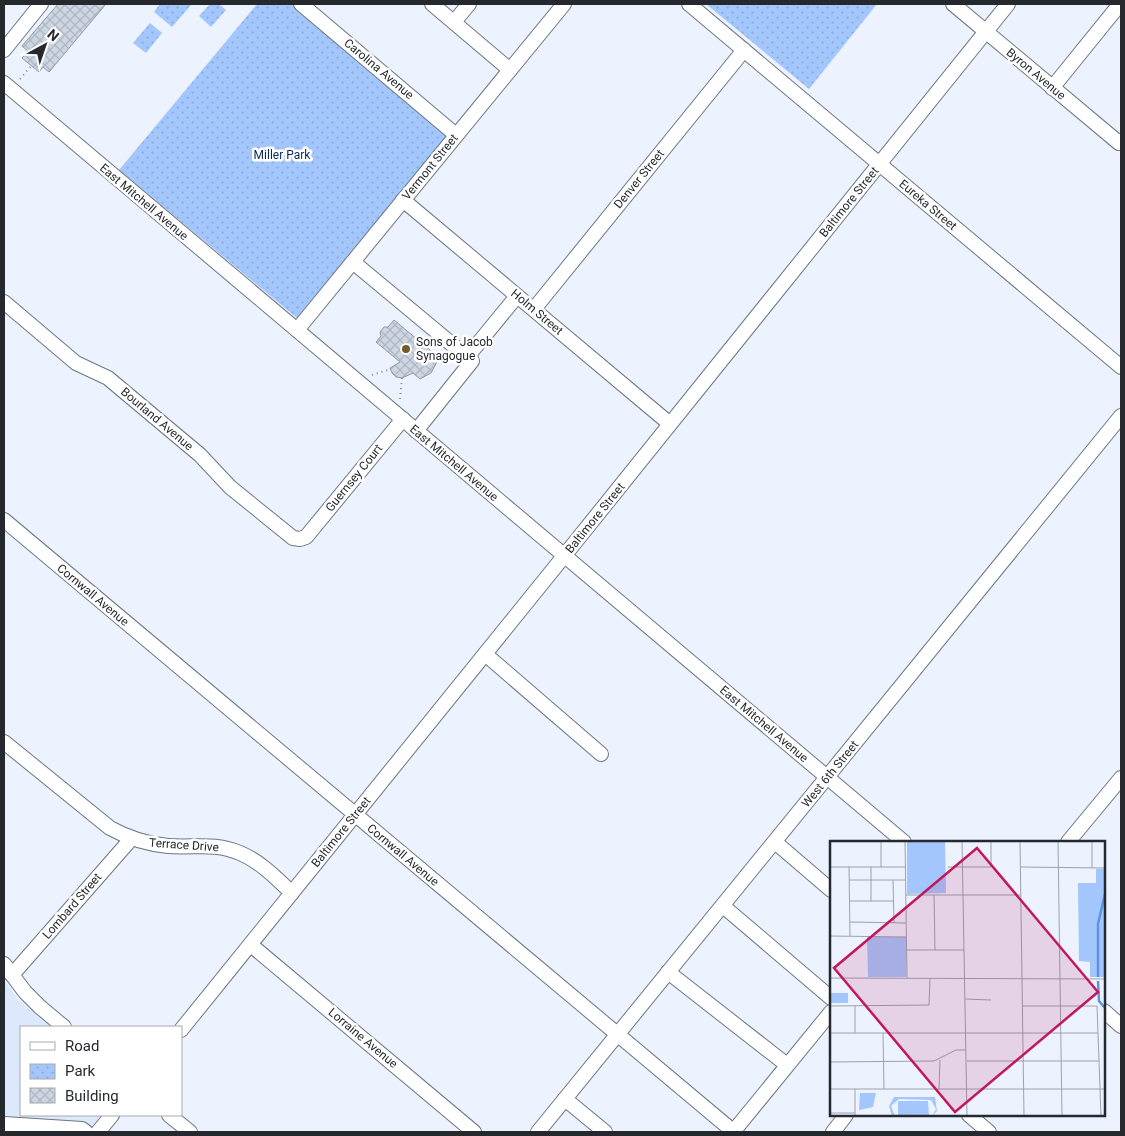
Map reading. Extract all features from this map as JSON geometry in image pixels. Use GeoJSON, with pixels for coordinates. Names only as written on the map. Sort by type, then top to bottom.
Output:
{"type":"FeatureCollection","features":[{"type":"Feature","properties":{"kind":"street"},"geometry":{"type":"LineString","coordinates":[[4,50],[41,4]]}},
{"type":"Feature","properties":{"kind":"street","name":"Carolina Avenue"},"geometry":{"type":"LineString","coordinates":[[301,4],[456,135]]}},
{"type":"Feature","properties":{"kind":"street"},"geometry":{"type":"LineString","coordinates":[[432,4],[510,70]]}},
{"type":"Feature","properties":{"kind":"street"},"geometry":{"type":"LineString","coordinates":[[454,22],[469,4]]}},
{"type":"Feature","properties":{"kind":"street","name":"Vermont Street"},"geometry":{"type":"LineString","coordinates":[[297,330],[564,4]]}},
{"type":"Feature","properties":{"kind":"street","name":"Eureka Street"},"geometry":{"type":"LineString","coordinates":[[689,4],[1121,367]]}},
{"type":"Feature","properties":{"kind":"street","name":"Byron Avenue"},"geometry":{"type":"LineString","coordinates":[[953,4],[1052,88],[1120,142]]}},
{"type":"Feature","properties":{"kind":"street","name":"Baltimore Street"},"geometry":{"type":"LineString","coordinates":[[182,1029],[1008,4]]}},
{"type":"Feature","properties":{"kind":"street"},"geometry":{"type":"LineString","coordinates":[[1052,88],[1120,4]]}},
{"type":"Feature","properties":{"kind":"street","name":"Denver Street"},"geometry":{"type":"LineString","coordinates":[[534,309],[744,50]]}},
{"type":"Feature","properties":{"kind":"street","name":"East Mitchell Avenue"},"geometry":{"type":"LineString","coordinates":[[4,85],[903,841]]}},
{"type":"Feature","properties":{"kind":"street","name":"Holm Street"},"geometry":{"type":"LineString","coordinates":[[403,200],[670,424]]}},
{"type":"Feature","properties":{"kind":"street"},"geometry":{"type":"LineString","coordinates":[[353,262],[472,361],[416,430]]}},
{"type":"Feature","properties":{"kind":"street"},"geometry":{"type":"LineString","coordinates":[[467,357],[517,296]]}},
{"type":"Feature","properties":{"kind":"street","name":"Bourland Avenue"},"geometry":{"type":"LineString","coordinates":[[4,302],[76,362],[108,378],[200,455],[230,487],[293,538],[300,539],[306,537]]}},
{"type":"Feature","properties":{"kind":"street","name":"West 6th Street"},"geometry":{"type":"LineString","coordinates":[[538,1132],[1121,416]]}},
{"type":"Feature","properties":{"kind":"street","name":"Guernsey Court"},"geometry":{"type":"LineString","coordinates":[[306,537],[403,419]]}},
{"type":"Feature","properties":{"kind":"street","name":"Cornwall Avenue"},"geometry":{"type":"LineString","coordinates":[[4,520],[733,1132]]}},
{"type":"Feature","properties":{"kind":"street"},"geometry":{"type":"LineString","coordinates":[[485,654],[601,754]]}},
{"type":"Feature","properties":{"kind":"street","name":"Terrace Drive"},"geometry":{"type":"LineString","coordinates":[[4,742],[96,819],[110,828],[132,838],[163,845],[199,845],[228,849],[254,860],[292,893]]}},
{"type":"Feature","properties":{"kind":"street"},"geometry":{"type":"LineString","coordinates":[[1069,841],[1121,778]]}},
{"type":"Feature","properties":{"kind":"street","name":"Lombard Street"},"geometry":{"type":"LineString","coordinates":[[8,969],[132,838]]}},
{"type":"Feature","properties":{"kind":"street"},"geometry":{"type":"LineString","coordinates":[[775,842],[830,889]]}},
{"type":"Feature","properties":{"kind":"street"},"geometry":{"type":"LineString","coordinates":[[723,906],[830,997]]}},
{"type":"Feature","properties":{"kind":"street","name":"Lorraine Avenue"},"geometry":{"type":"LineString","coordinates":[[251,945],[474,1132]]}},
{"type":"Feature","properties":{"kind":"street"},"geometry":{"type":"LineString","coordinates":[[8,969],[40,1008],[63,1026]]}},
{"type":"Feature","properties":{"kind":"street"},"geometry":{"type":"LineString","coordinates":[[668,972],[787,1066]]}},
{"type":"Feature","properties":{"kind":"street"},"geometry":{"type":"LineString","coordinates":[[1105,1012],[1121,1026]]}},
{"type":"Feature","properties":{"kind":"street"},"geometry":{"type":"LineString","coordinates":[[733,1132],[830,1013]]}},
{"type":"Feature","properties":{"kind":"street"},"geometry":{"type":"LineString","coordinates":[[565,1099],[605,1132]]}},
{"type":"Feature","properties":{"kind":"street"},"geometry":{"type":"LineString","coordinates":[[98,1132],[111,1116]]}},
{"type":"Feature","properties":{"kind":"street"},"geometry":{"type":"LineString","coordinates":[[170,1116],[190,1132]]}},
{"type":"Feature","properties":{"kind":"street"},"geometry":{"type":"LineString","coordinates":[[832,1132],[845,1116]]}},
{"type":"Feature","properties":{"kind":"street"},"geometry":{"type":"LineString","coordinates":[[970,1116],[989,1132]]}},
{"type":"Feature","properties":{"kind":"street"},"geometry":{"type":"LineString","coordinates":[[4,1124],[82,1129],[86,1132]]}},
{"type":"Feature","properties":{"kind":"path"},"geometry":{"type":"LineString","coordinates":[[20,79],[31,66]]}},
{"type":"Feature","properties":{"kind":"path"},"geometry":{"type":"LineString","coordinates":[[372,376],[391,370]]}},
{"type":"Feature","properties":{"kind":"path"},"geometry":{"type":"LineString","coordinates":[[400,399],[402,378]]}},
{"type":"Feature","properties":{"kind":"shaded area"},"geometry":{"type":"Polygon","coordinates":[[[4,980],[19,1001],[51,1026],[20,1026],[20,1116],[101,1116],[88,1132],[4,1132],[4,980]]]}},
{"type":"Feature","properties":{"kind":"green space"},"geometry":{"type":"Polygon","coordinates":[[[160,4],[192,4],[172,27],[154,12],[160,4]]]}},
{"type":"Feature","properties":{"kind":"green space"},"geometry":{"type":"Polygon","coordinates":[[[210,4],[219,4],[226,10],[211,27],[199,16],[210,4]]]}},
{"type":"Feature","properties":{"kind":"green space","name":"Miller Park"},"geometry":{"type":"Polygon","coordinates":[[[257,4],[292,4],[449,136],[297,318],[119,170],[257,4]]]}},
{"type":"Feature","properties":{"kind":"green space"},"geometry":{"type":"Polygon","coordinates":[[[706,4],[877,4],[809,89],[706,4]]]}},
{"type":"Feature","properties":{"kind":"green space"},"geometry":{"type":"Polygon","coordinates":[[[150,23],[162,33],[146,53],[133,43],[150,23]]]}},
{"type":"Feature","properties":{"kind":"building"},"geometry":{"type":"Polygon","coordinates":[[[58,4],[106,4],[49,72],[43,67],[39,72],[22,58],[28,51],[22,46],[58,4]]]}},
{"type":"Feature","properties":{"kind":"building","name":"Sons of Jacob Synagogue"},"geometry":{"type":"Polygon","coordinates":[[[394,320],[437,356],[438,360],[431,373],[420,379],[413,373],[402,378],[396,377],[392,373],[390,368],[400,362],[376,342],[381,336],[380,332],[384,327],[388,327],[394,320]]]}},
{"type":"Feature","properties":{"kind":"place","name":"Sons of Jacob Synagogue"},"geometry":{"type":"Point","coordinates":[406,349]}}]}
